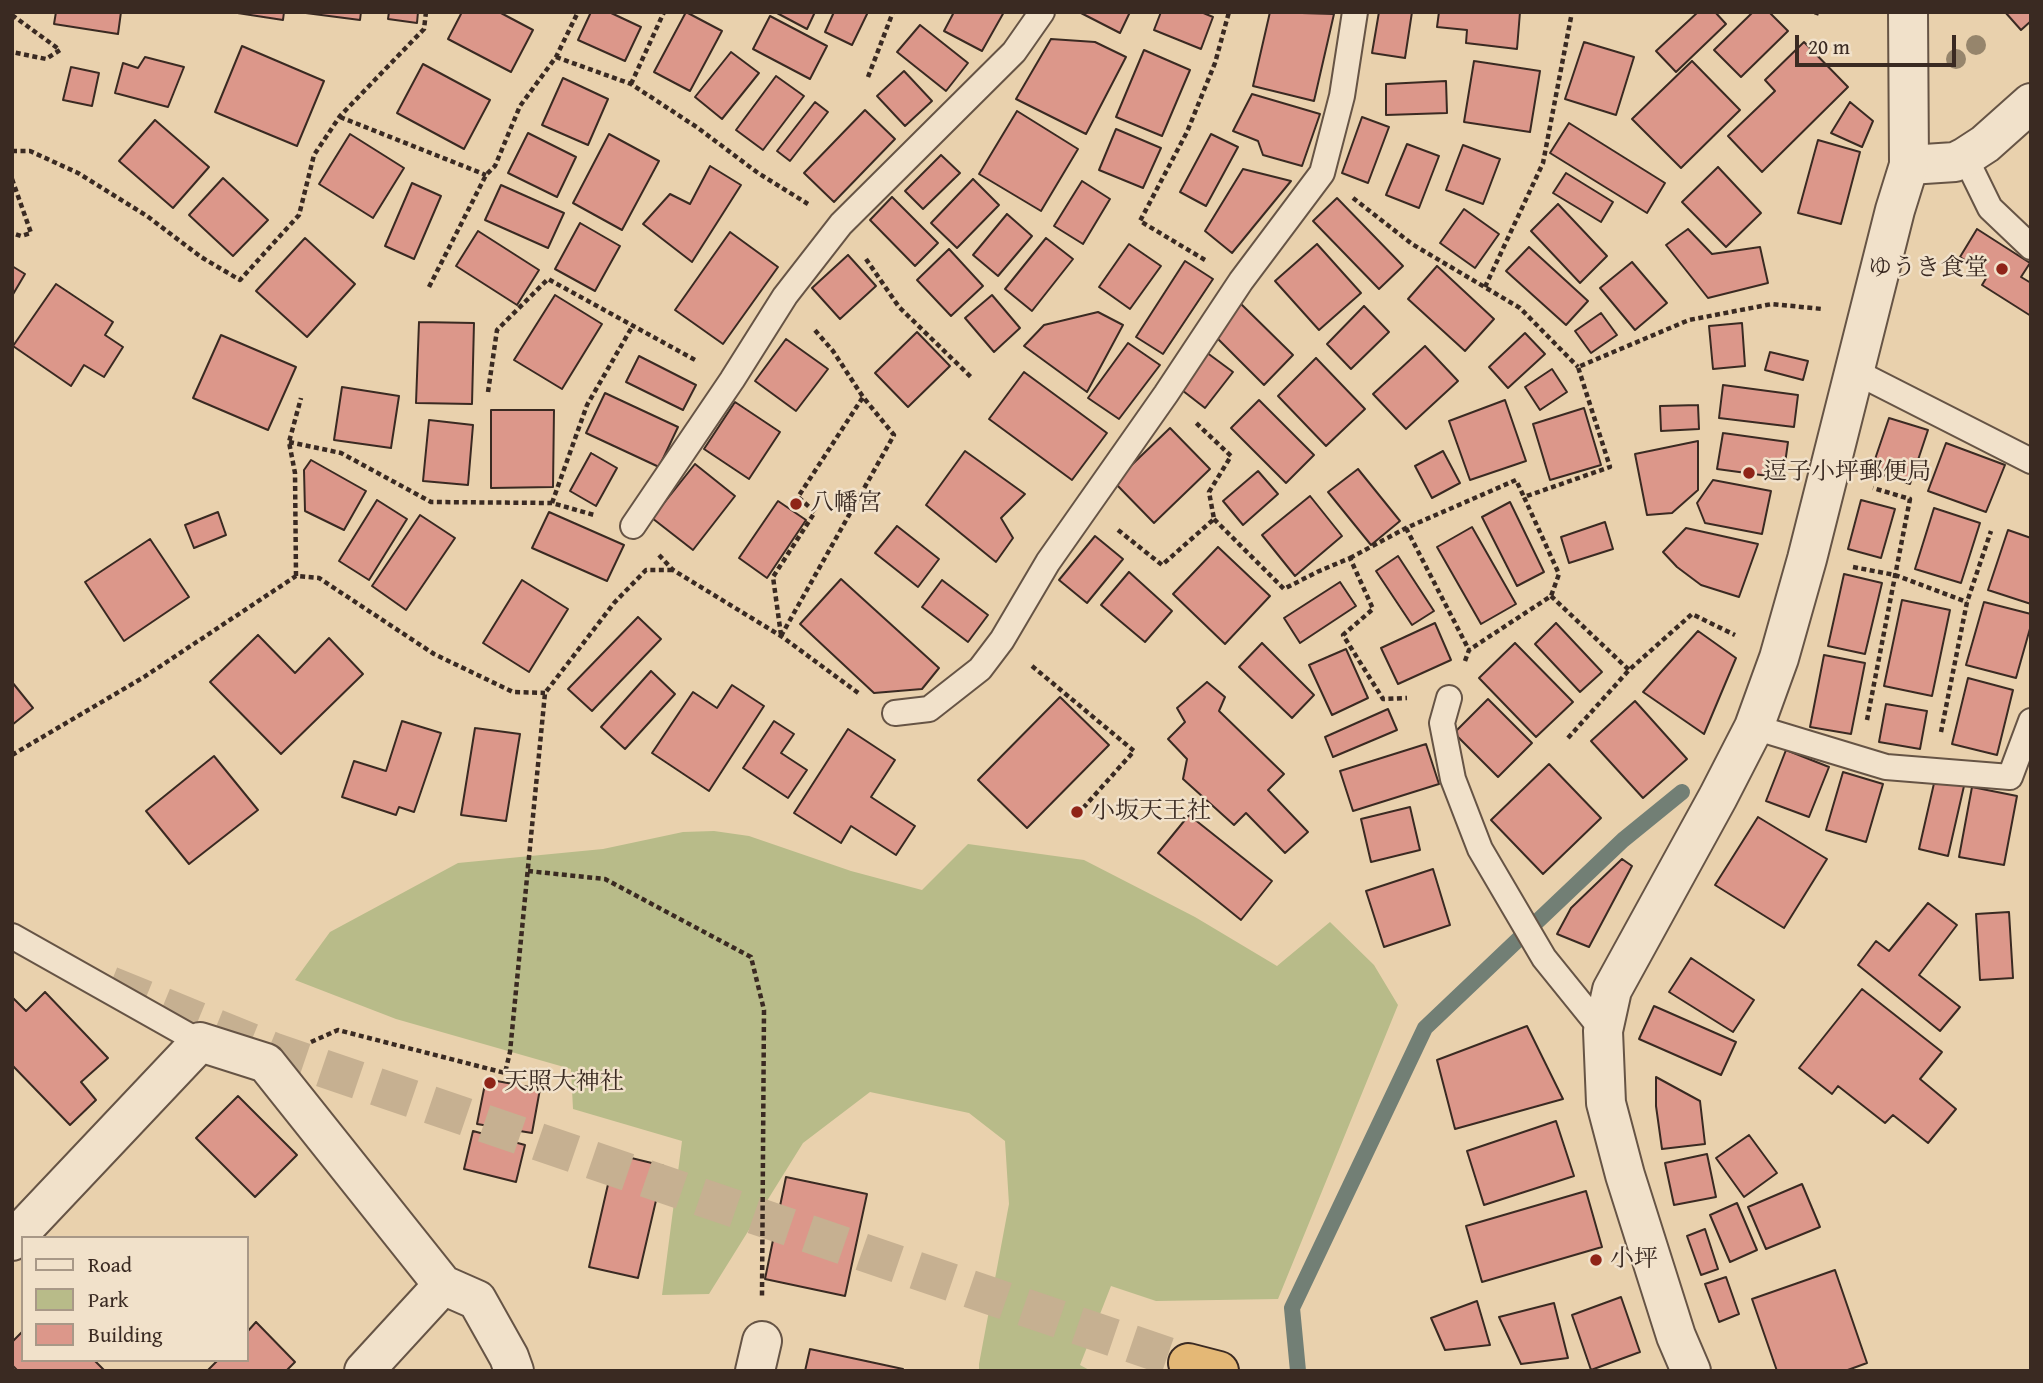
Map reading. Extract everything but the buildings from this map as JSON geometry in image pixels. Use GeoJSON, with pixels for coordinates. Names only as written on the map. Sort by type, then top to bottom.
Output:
{"type":"FeatureCollection","features":[{"type":"Feature","properties":{"kind":"street"},"geometry":{"type":"LineString","coordinates":[[1690,1371],[1676,1336],[1625,1175],[1609,1115],[1606,1103],[1603,1031],[1612,990],[1754,727],[1779,658],[1909,165],[1908,12]]}},
{"type":"Feature","properties":{"kind":"street"},"geometry":{"type":"LineString","coordinates":[[1909,165],[1955,162],[1965,157],[1985,144],[2031,103]]}},
{"type":"Feature","properties":{"kind":"street"},"geometry":{"type":"LineString","coordinates":[[12,1241],[200,1042],[266,1063],[443,1285],[477,1300],[514,1371]]}},
{"type":"Feature","properties":{"kind":"street"},"geometry":{"type":"LineString","coordinates":[[364,1371],[443,1285]]}},
{"type":"Feature","properties":{"kind":"lane"},"geometry":{"type":"LineString","coordinates":[[633,526],[785,296],[841,223],[1014,52],[1042,12]]}},
{"type":"Feature","properties":{"kind":"lane"},"geometry":{"type":"LineString","coordinates":[[895,713],[929,709],[979,669],[1002,640],[1048,562],[1166,394],[1241,281],[1322,173],[1342,96],[1355,12]]}},
{"type":"Feature","properties":{"kind":"lane"},"geometry":{"type":"LineString","coordinates":[[1965,157],[1990,208],[2031,247]]}},
{"type":"Feature","properties":{"kind":"lane"},"geometry":{"type":"LineString","coordinates":[[1854,371],[2031,461]]}},
{"type":"Feature","properties":{"kind":"lane"},"geometry":{"type":"LineString","coordinates":[[1449,698],[1442,723],[1453,779],[1480,849],[1545,958],[1603,1031]]}},
{"type":"Feature","properties":{"kind":"lane"},"geometry":{"type":"LineString","coordinates":[[1754,727],[1886,767],[2010,777],[2031,721]]}},
{"type":"Feature","properties":{"kind":"lane"},"geometry":{"type":"LineString","coordinates":[[12,936],[200,1042]]}},
{"type":"Feature","properties":{"kind":"path"},"geometry":{"type":"LineString","coordinates":[[12,151],[30,151],[78,173],[147,216],[201,257],[240,280],[299,215],[314,155],[340,117],[424,29],[426,12]]}},
{"type":"Feature","properties":{"kind":"path"},"geometry":{"type":"LineString","coordinates":[[429,287],[486,175],[495,166],[520,106],[556,57],[578,12]]}},
{"type":"Feature","properties":{"kind":"path"},"geometry":{"type":"LineString","coordinates":[[631,84],[664,12]]}},
{"type":"Feature","properties":{"kind":"path"},"geometry":{"type":"LineString","coordinates":[[868,78],[893,12]]}},
{"type":"Feature","properties":{"kind":"path"},"geometry":{"type":"LineString","coordinates":[[1229,12],[1215,63],[1187,132],[1140,221],[1241,281]]}},
{"type":"Feature","properties":{"kind":"path"},"geometry":{"type":"LineString","coordinates":[[1485,286],[1543,163],[1572,12]]}},
{"type":"Feature","properties":{"kind":"path"},"geometry":{"type":"LineString","coordinates":[[12,15],[60,50],[46,59],[12,52]]}},
{"type":"Feature","properties":{"kind":"path"},"geometry":{"type":"LineString","coordinates":[[556,57],[631,84],[698,128],[758,173],[841,223],[899,307],[972,377]]}},
{"type":"Feature","properties":{"kind":"path"},"geometry":{"type":"LineString","coordinates":[[340,117],[486,175]]}},
{"type":"Feature","properties":{"kind":"path"},"geometry":{"type":"LineString","coordinates":[[1322,173],[1412,244],[1520,308],[1578,367],[1610,467],[1524,497]]}},
{"type":"Feature","properties":{"kind":"path"},"geometry":{"type":"LineString","coordinates":[[12,179],[32,233],[22,236],[12,233]]}},
{"type":"Feature","properties":{"kind":"path"},"geometry":{"type":"LineString","coordinates":[[488,392],[497,330],[548,279],[732,380]]}},
{"type":"Feature","properties":{"kind":"path"},"geometry":{"type":"LineString","coordinates":[[781,636],[894,435],[863,397],[833,351],[785,296]]}},
{"type":"Feature","properties":{"kind":"path"},"geometry":{"type":"LineString","coordinates":[[1578,367],[1689,320],[1760,306],[1772,304],[1868,314]]}},
{"type":"Feature","properties":{"kind":"path"},"geometry":{"type":"LineString","coordinates":[[552,503],[587,405],[632,327]]}},
{"type":"Feature","properties":{"kind":"path"},"geometry":{"type":"LineString","coordinates":[[1166,394],[1231,456],[1209,492],[1214,519],[1284,589],[1406,528],[1516,480],[1559,574],[1551,596],[1469,650],[1449,698],[1383,699],[1343,635],[1373,610],[1350,558]]}},
{"type":"Feature","properties":{"kind":"path"},"geometry":{"type":"LineString","coordinates":[[781,636],[773,577],[815,512],[798,497],[863,397]]}},
{"type":"Feature","properties":{"kind":"path"},"geometry":{"type":"LineString","coordinates":[[296,576],[295,473],[289,442],[301,398]]}},
{"type":"Feature","properties":{"kind":"path"},"geometry":{"type":"LineString","coordinates":[[289,442],[341,453],[431,502],[552,503],[633,526]]}},
{"type":"Feature","properties":{"kind":"path"},"geometry":{"type":"LineString","coordinates":[[1828,475],[1910,499],[1859,759]]}},
{"type":"Feature","properties":{"kind":"path"},"geometry":{"type":"LineString","coordinates":[[1089,506],[1162,565],[1214,519]]}},
{"type":"Feature","properties":{"kind":"path"},"geometry":{"type":"LineString","coordinates":[[1406,528],[1469,650]]}},
{"type":"Feature","properties":{"kind":"path"},"geometry":{"type":"LineString","coordinates":[[1933,771],[1968,602],[1991,531]]}},
{"type":"Feature","properties":{"kind":"path"},"geometry":{"type":"LineString","coordinates":[[1807,559],[1895,575],[1968,602]]}},
{"type":"Feature","properties":{"kind":"path"},"geometry":{"type":"LineString","coordinates":[[266,1063],[338,1030],[505,1073],[510,1052],[545,693],[614,603],[646,570],[673,570],[781,636],[871,702],[895,713]]}},
{"type":"Feature","properties":{"kind":"path"},"geometry":{"type":"LineString","coordinates":[[12,755],[144,677],[296,576],[319,579],[434,654],[513,692],[545,693]]}},
{"type":"Feature","properties":{"kind":"path"},"geometry":{"type":"LineString","coordinates":[[1551,596],[1629,670]]}},
{"type":"Feature","properties":{"kind":"path"},"geometry":{"type":"LineString","coordinates":[[1568,738],[1629,670],[1692,614],[1779,658]]}},
{"type":"Feature","properties":{"kind":"path"},"geometry":{"type":"LineString","coordinates":[[1002,640],[1134,751],[1084,807]]}},
{"type":"Feature","properties":{"kind":"path"},"geometry":{"type":"LineString","coordinates":[[528,871],[605,879],[751,957],[764,1010],[758,1356]]}},
{"type":"Feature","properties":{"kind":"green space"},"geometry":{"type":"Polygon","coordinates":[[[714,831],[749,836],[851,871],[922,890],[968,844],[1084,860],[1195,917],[1277,966],[1330,922],[1374,965],[1398,1005],[1278,1299],[1156,1301],[1111,1286],[1080,1365],[1091,1371],[979,1371],[1009,1204],[1005,1141],[969,1113],[870,1092],[803,1143],[709,1294],[662,1295],[682,1141],[573,1109],[571,1069],[396,1019],[295,980],[330,932],[458,863],[603,849],[683,832],[714,831]]]}},
{"type":"Feature","properties":{"kind":"waterway"},"geometry":{"type":"LineString","coordinates":[[1298,1371],[1292,1308],[1425,1028],[1623,840],[1682,792]]}},
{"type":"Feature","properties":{"kind":"tunnel"},"geometry":{"type":"LineString","coordinates":[[110,985],[275,1052],[1188,1363]]}},
{"type":"Feature","properties":{"kind":"place","name":"ゆうき食堂"},"geometry":{"type":"Point","coordinates":[2002,269]}},
{"type":"Feature","properties":{"kind":"place","name":"逗子小坪郵便局"},"geometry":{"type":"Point","coordinates":[1749,473]}},
{"type":"Feature","properties":{"kind":"place","name":"八幡宮"},"geometry":{"type":"Point","coordinates":[796,504]}},
{"type":"Feature","properties":{"kind":"place","name":"小坂天王社"},"geometry":{"type":"Point","coordinates":[1077,812]}},
{"type":"Feature","properties":{"kind":"place","name":"天照大神社"},"geometry":{"type":"Point","coordinates":[490,1083]}},
{"type":"Feature","properties":{"kind":"place","name":"小坪"},"geometry":{"type":"Point","coordinates":[1596,1260]}}]}
